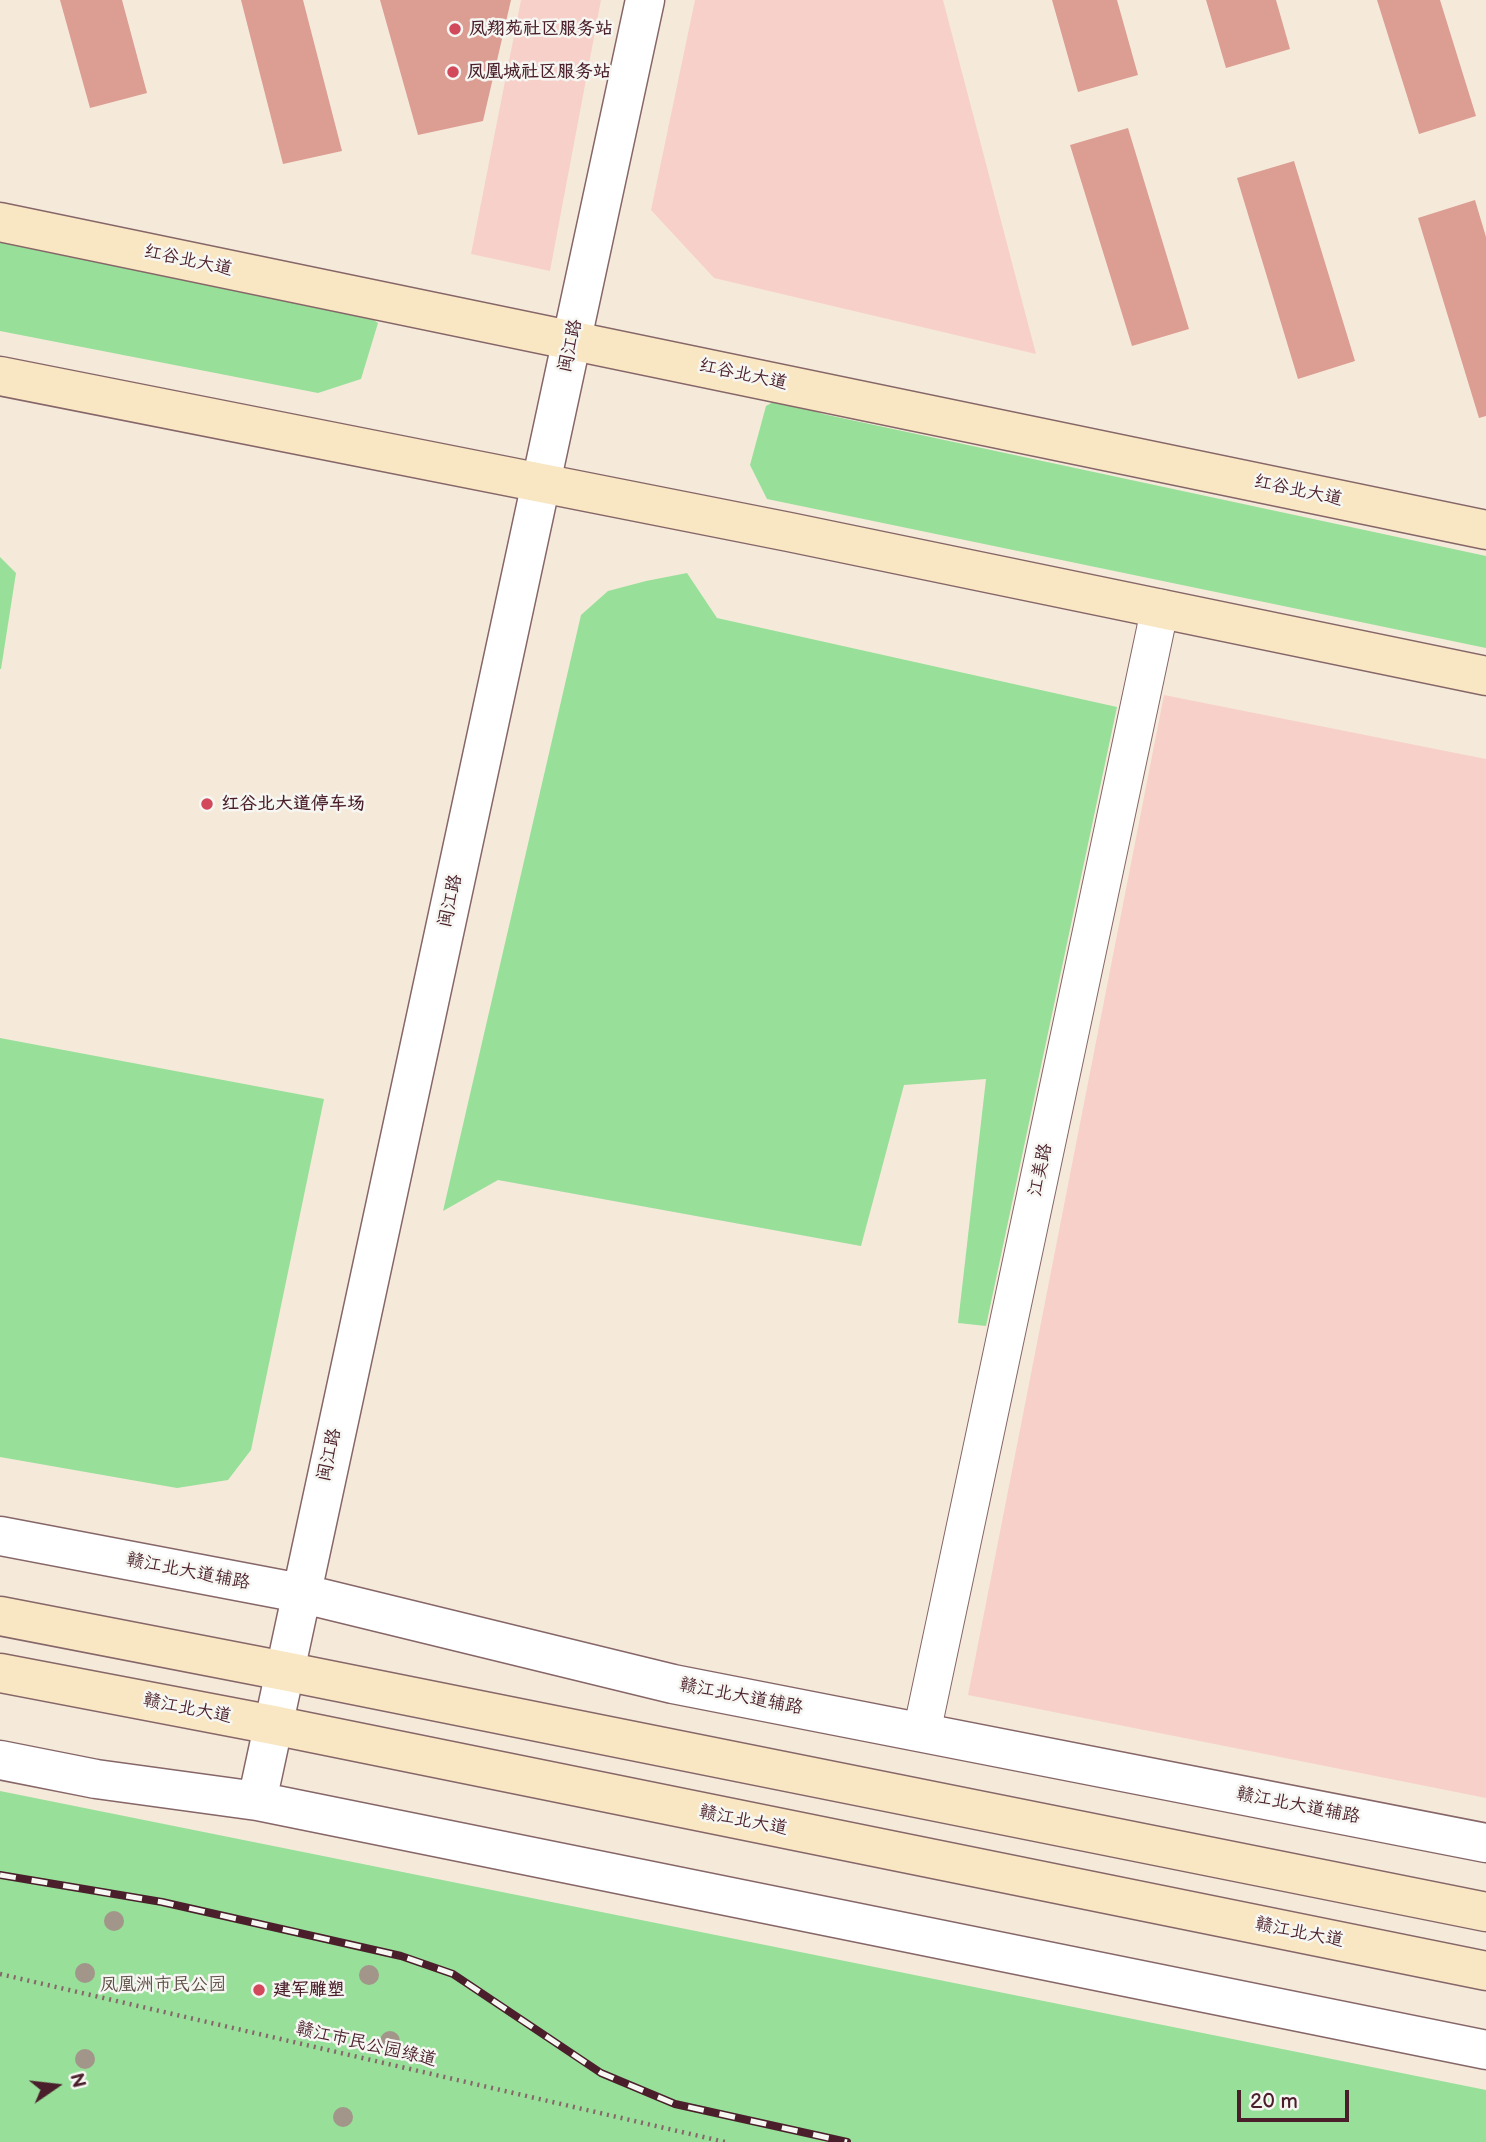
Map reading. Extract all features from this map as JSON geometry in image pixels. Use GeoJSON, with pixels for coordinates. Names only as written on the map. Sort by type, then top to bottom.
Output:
{"type":"FeatureCollection","features":[{"type":"Feature","properties":{"kind":"main road","name":"红谷北大道"},"geometry":{"type":"LineString","coordinates":[[0,222],[1486,530]]}},
{"type":"Feature","properties":{"kind":"main road"},"geometry":{"type":"LineString","coordinates":[[0,376],[542,483],[1486,676]]}},
{"type":"Feature","properties":{"kind":"main road"},"geometry":{"type":"LineString","coordinates":[[0,1616],[1486,1912]]}},
{"type":"Feature","properties":{"kind":"main road","name":"赣江北大道"},"geometry":{"type":"LineString","coordinates":[[0,1673],[273,1725],[1486,1971]]}},
{"type":"Feature","properties":{"kind":"street","name":"闽江路"},"geometry":{"type":"LineString","coordinates":[[257,1801],[645,0]]}},
{"type":"Feature","properties":{"kind":"street","name":"江美路"},"geometry":{"type":"LineString","coordinates":[[922,1731],[1160,608]]}},
{"type":"Feature","properties":{"kind":"street","name":"赣江北大道辅路"},"geometry":{"type":"LineString","coordinates":[[0,1536],[300,1593],[673,1684],[1486,1843]]}},
{"type":"Feature","properties":{"kind":"street"},"geometry":{"type":"LineString","coordinates":[[0,1760],[96,1779],[257,1801],[1486,2049]]}},
{"type":"Feature","properties":{"kind":"path","name":"赣江市民公园绿道"},"geometry":{"type":"LineString","coordinates":[[0,1975],[725,2142]]}},
{"type":"Feature","properties":{"kind":"shaded area"},"geometry":{"type":"Polygon","coordinates":[[[521,0],[601,0],[550,271],[471,254],[521,0]]]}},
{"type":"Feature","properties":{"kind":"shaded area"},"geometry":{"type":"Polygon","coordinates":[[[695,0],[943,0],[1036,354],[714,278],[651,210],[695,0]]]}},
{"type":"Feature","properties":{"kind":"shaded area"},"geometry":{"type":"Polygon","coordinates":[[[1164,695],[1486,759],[1486,1798],[968,1695],[1164,695]]]}},
{"type":"Feature","properties":{"kind":"green space"},"geometry":{"type":"Polygon","coordinates":[[[0,237],[358,310],[378,323],[361,379],[318,393],[0,331],[0,237]]]}},
{"type":"Feature","properties":{"kind":"green space"},"geometry":{"type":"Polygon","coordinates":[[[778,399],[823,414],[1486,556],[1486,648],[767,499],[750,465],[766,406],[778,399]]]}},
{"type":"Feature","properties":{"kind":"green space"},"geometry":{"type":"Polygon","coordinates":[[[0,557],[16,573],[1,669],[0,669],[0,557]]]}},
{"type":"Feature","properties":{"kind":"green space"},"geometry":{"type":"Polygon","coordinates":[[[687,573],[717,618],[1117,707],[986,1326],[958,1323],[986,1079],[904,1085],[861,1246],[498,1180],[443,1211],[581,615],[608,591],[687,573]]]}},
{"type":"Feature","properties":{"kind":"green space"},"geometry":{"type":"Polygon","coordinates":[[[0,1038],[324,1099],[251,1450],[228,1480],[177,1488],[0,1457],[0,1038]]]}},
{"type":"Feature","properties":{"kind":"green space","name":"凤凰洲市民公园"},"geometry":{"type":"Polygon","coordinates":[[[0,1791],[1486,2090],[1486,2142],[0,2142],[0,1791]]]}},
{"type":"Feature","properties":{"kind":"building"},"geometry":{"type":"Polygon","coordinates":[[[60,0],[122,0],[147,93],[90,108],[60,0]]]}},
{"type":"Feature","properties":{"kind":"building"},"geometry":{"type":"Polygon","coordinates":[[[241,0],[303,0],[342,151],[283,164],[241,0]]]}},
{"type":"Feature","properties":{"kind":"building"},"geometry":{"type":"Polygon","coordinates":[[[380,0],[511,0],[483,121],[418,135],[380,0]]]}},
{"type":"Feature","properties":{"kind":"building"},"geometry":{"type":"Polygon","coordinates":[[[1052,0],[1117,0],[1138,75],[1078,92],[1052,0]]]}},
{"type":"Feature","properties":{"kind":"building"},"geometry":{"type":"Polygon","coordinates":[[[1206,0],[1276,0],[1290,49],[1226,68],[1206,0]]]}},
{"type":"Feature","properties":{"kind":"building"},"geometry":{"type":"Polygon","coordinates":[[[1377,0],[1440,0],[1476,116],[1419,134],[1377,0]]]}},
{"type":"Feature","properties":{"kind":"building"},"geometry":{"type":"Polygon","coordinates":[[[1128,128],[1189,329],[1132,346],[1070,145],[1128,128]]]}},
{"type":"Feature","properties":{"kind":"building"},"geometry":{"type":"Polygon","coordinates":[[[1294,161],[1355,361],[1298,379],[1237,178],[1294,161]]]}},
{"type":"Feature","properties":{"kind":"building"},"geometry":{"type":"Polygon","coordinates":[[[1475,200],[1486,237],[1486,416],[1479,418],[1418,218],[1475,200]]]}},
{"type":"Feature","properties":{"kind":"railway"},"geometry":{"type":"LineString","coordinates":[[0,1875],[162,1902],[401,1956],[453,1974],[601,2073],[675,2104],[847,2142]]}},
{"type":"Feature","properties":{"kind":"place","name":"凤翔苑社区服务站"},"geometry":{"type":"Point","coordinates":[455,29]}},
{"type":"Feature","properties":{"kind":"place","name":"凤凰城社区服务站"},"geometry":{"type":"Point","coordinates":[453,72]}},
{"type":"Feature","properties":{"kind":"place","name":"红谷北大道停车场"},"geometry":{"type":"Point","coordinates":[207,804]}},
{"type":"Feature","properties":{"kind":"place","name":"建军雕塑"},"geometry":{"type":"Point","coordinates":[259,1990]}}]}
